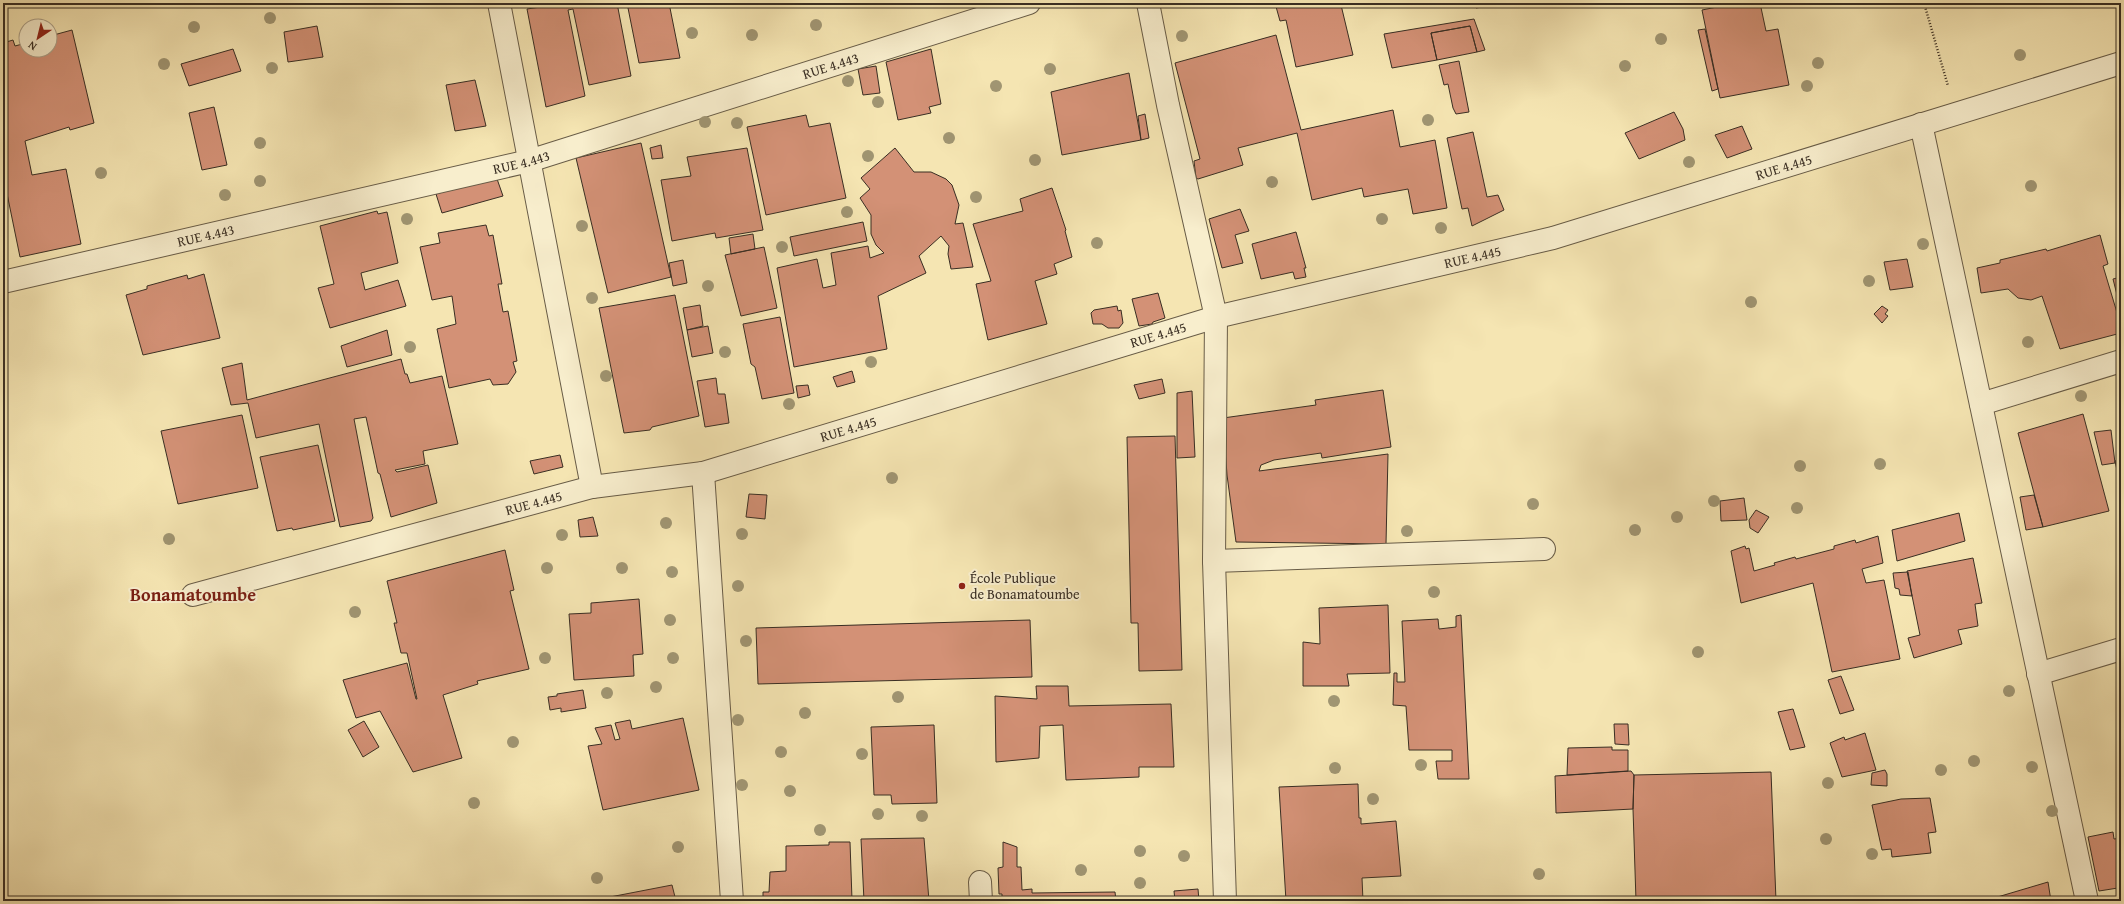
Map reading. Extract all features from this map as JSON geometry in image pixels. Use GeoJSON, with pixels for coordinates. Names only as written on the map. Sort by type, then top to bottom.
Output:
{"type":"FeatureCollection","features":[{"type":"Feature","properties":{"kind":"street"},"geometry":{"type":"LineString","coordinates":[[499,3],[592,487]]}},
{"type":"Feature","properties":{"kind":"street","name":"RUE 4.443"},"geometry":{"type":"LineString","coordinates":[[3,282],[529,161],[1029,3]]}},
{"type":"Feature","properties":{"kind":"street"},"geometry":{"type":"LineString","coordinates":[[1148,3],[1168,105],[1216,317],[1214,561],[1225,901]]}},
{"type":"Feature","properties":{"kind":"street","name":"RUE 4.445"},"geometry":{"type":"LineString","coordinates":[[193,595],[592,487],[703,473],[1216,317],[1553,238],[1921,124],[2121,64]]}},
{"type":"Feature","properties":{"kind":"street"},"geometry":{"type":"LineString","coordinates":[[1921,124],[2087,901]]}},
{"type":"Feature","properties":{"kind":"street"},"geometry":{"type":"LineString","coordinates":[[1980,404],[2121,361]]}},
{"type":"Feature","properties":{"kind":"street"},"geometry":{"type":"LineString","coordinates":[[703,473],[732,901]]}},
{"type":"Feature","properties":{"kind":"street"},"geometry":{"type":"LineString","coordinates":[[1214,561],[1544,550]]}},
{"type":"Feature","properties":{"kind":"street"},"geometry":{"type":"LineString","coordinates":[[2038,674],[2121,649]]}},
{"type":"Feature","properties":{"kind":"path"},"geometry":{"type":"LineString","coordinates":[[1924,3],[1957,114]]}},
{"type":"Feature","properties":{"kind":"building"},"geometry":{"type":"Polygon","coordinates":[[[567,3],[617,3],[631,76],[589,85],[573,9],[568,10],[585,96],[546,107],[527,9],[567,3]]]}},
{"type":"Feature","properties":{"kind":"building"},"geometry":{"type":"Polygon","coordinates":[[[627,3],[669,3],[680,58],[639,63],[627,3]]]}},
{"type":"Feature","properties":{"kind":"building"},"geometry":{"type":"Polygon","coordinates":[[[1275,3],[1337,3],[1337,6],[1341,5],[1353,55],[1296,67],[1286,20],[1280,21],[1275,3]]]}},
{"type":"Feature","properties":{"kind":"building"},"geometry":{"type":"Polygon","coordinates":[[[1475,3],[1523,3],[1500,7],[1500,4],[1476,8],[1475,3]]]}},
{"type":"Feature","properties":{"kind":"building"},"geometry":{"type":"Polygon","coordinates":[[[1737,3],[1760,3],[1766,31],[1778,29],[1789,85],[1720,98],[1702,10],[1737,3]]]}},
{"type":"Feature","properties":{"kind":"building"},"geometry":{"type":"Polygon","coordinates":[[[1474,19],[1485,50],[1477,52],[1470,26],[1431,33],[1437,60],[1392,68],[1384,34],[1474,19]]]}},
{"type":"Feature","properties":{"kind":"building"},"geometry":{"type":"Polygon","coordinates":[[[317,26],[323,57],[288,62],[284,32],[317,26]]]}},
{"type":"Feature","properties":{"kind":"building"},"geometry":{"type":"Polygon","coordinates":[[[1470,26],[1477,52],[1437,60],[1431,33],[1470,26]]]}},
{"type":"Feature","properties":{"kind":"building"},"geometry":{"type":"Polygon","coordinates":[[[1705,29],[1718,89],[1712,91],[1698,30],[1705,29]]]}},
{"type":"Feature","properties":{"kind":"building"},"geometry":{"type":"Polygon","coordinates":[[[72,30],[94,123],[70,130],[69,127],[25,141],[32,175],[66,169],[81,244],[20,257],[3,174],[3,43],[13,40],[15,46],[18,45],[18,58],[58,58],[58,34],[72,30]]]}},
{"type":"Feature","properties":{"kind":"building"},"geometry":{"type":"Polygon","coordinates":[[[1276,35],[1301,130],[1393,110],[1400,147],[1435,140],[1447,208],[1413,214],[1408,189],[1364,197],[1362,188],[1312,200],[1297,133],[1238,148],[1243,165],[1198,179],[1196,178],[1194,161],[1200,159],[1175,63],[1276,35]]]}},
{"type":"Feature","properties":{"kind":"building"},"geometry":{"type":"Polygon","coordinates":[[[233,49],[241,71],[189,86],[181,64],[233,49]]]}},
{"type":"Feature","properties":{"kind":"building"},"geometry":{"type":"Polygon","coordinates":[[[931,49],[941,104],[929,107],[931,113],[898,120],[886,62],[931,49]]]}},
{"type":"Feature","properties":{"kind":"building"},"geometry":{"type":"Polygon","coordinates":[[[1459,61],[1469,112],[1456,114],[1453,108],[1448,84],[1444,85],[1439,65],[1459,61]]]}},
{"type":"Feature","properties":{"kind":"building"},"geometry":{"type":"Polygon","coordinates":[[[876,66],[880,93],[863,95],[858,69],[876,66]]]}},
{"type":"Feature","properties":{"kind":"building"},"geometry":{"type":"Polygon","coordinates":[[[1129,73],[1141,140],[1062,155],[1051,92],[1129,73]]]}},
{"type":"Feature","properties":{"kind":"building"},"geometry":{"type":"Polygon","coordinates":[[[475,80],[486,126],[455,131],[446,85],[475,80]]]}},
{"type":"Feature","properties":{"kind":"building"},"geometry":{"type":"Polygon","coordinates":[[[214,107],[227,165],[202,170],[189,113],[214,107]]]}},
{"type":"Feature","properties":{"kind":"building"},"geometry":{"type":"Polygon","coordinates":[[[1674,112],[1683,129],[1685,140],[1639,159],[1625,133],[1674,112]]]}},
{"type":"Feature","properties":{"kind":"building"},"geometry":{"type":"Polygon","coordinates":[[[1145,114],[1149,138],[1141,140],[1138,116],[1145,114]]]}},
{"type":"Feature","properties":{"kind":"building"},"geometry":{"type":"Polygon","coordinates":[[[806,115],[809,127],[830,123],[846,198],[766,215],[747,127],[806,115]]]}},
{"type":"Feature","properties":{"kind":"building"},"geometry":{"type":"Polygon","coordinates":[[[1742,126],[1752,149],[1727,158],[1715,135],[1742,126]]]}},
{"type":"Feature","properties":{"kind":"building"},"geometry":{"type":"Polygon","coordinates":[[[1473,132],[1487,197],[1498,195],[1504,210],[1472,226],[1468,208],[1462,209],[1447,138],[1473,132]]]}},
{"type":"Feature","properties":{"kind":"building"},"geometry":{"type":"Polygon","coordinates":[[[641,143],[671,277],[608,293],[576,158],[641,143]]]}},
{"type":"Feature","properties":{"kind":"building"},"geometry":{"type":"Polygon","coordinates":[[[661,145],[663,158],[652,159],[650,148],[661,145]]]}},
{"type":"Feature","properties":{"kind":"building"},"geometry":{"type":"Polygon","coordinates":[[[747,148],[763,230],[716,238],[715,233],[672,241],[661,180],[691,176],[687,157],[747,148]]]}},
{"type":"Feature","properties":{"kind":"building"},"geometry":{"type":"Polygon","coordinates":[[[895,148],[914,172],[931,172],[946,179],[952,185],[959,205],[955,224],[963,223],[973,267],[951,269],[948,254],[949,246],[941,236],[919,256],[926,273],[878,296],[887,349],[794,367],[777,268],[817,259],[823,288],[836,285],[831,253],[868,246],[870,258],[884,253],[876,245],[871,234],[871,215],[860,198],[870,189],[861,178],[895,148]]]}},
{"type":"Feature","properties":{"kind":"building"},"geometry":{"type":"Polygon","coordinates":[[[496,176],[503,196],[442,213],[436,194],[496,176]]]}},
{"type":"Feature","properties":{"kind":"building"},"geometry":{"type":"Polygon","coordinates":[[[1052,188],[1066,230],[1072,257],[1054,264],[1057,274],[1035,281],[1047,324],[988,340],[976,284],[991,281],[973,224],[1023,211],[1020,199],[1052,188]]]}},
{"type":"Feature","properties":{"kind":"building"},"geometry":{"type":"Polygon","coordinates":[[[1240,209],[1249,231],[1235,235],[1243,263],[1222,268],[1209,219],[1240,209]]]}},
{"type":"Feature","properties":{"kind":"building"},"geometry":{"type":"Polygon","coordinates":[[[377,211],[378,214],[387,212],[398,263],[361,273],[365,290],[398,280],[406,306],[330,328],[318,288],[334,284],[320,226],[377,211]]]}},
{"type":"Feature","properties":{"kind":"building"},"geometry":{"type":"Polygon","coordinates":[[[863,222],[867,241],[794,256],[790,237],[863,222]]]}},
{"type":"Feature","properties":{"kind":"building"},"geometry":{"type":"Polygon","coordinates":[[[486,225],[489,236],[493,235],[502,284],[498,284],[503,312],[508,311],[517,361],[513,362],[516,372],[508,384],[493,385],[490,379],[449,388],[437,329],[456,324],[452,296],[432,300],[420,247],[440,243],[438,233],[486,225]]]}},
{"type":"Feature","properties":{"kind":"building"},"geometry":{"type":"Polygon","coordinates":[[[1296,232],[1306,268],[1304,268],[1306,277],[1295,279],[1293,272],[1261,279],[1252,244],[1296,232]]]}},
{"type":"Feature","properties":{"kind":"building"},"geometry":{"type":"Polygon","coordinates":[[[753,234],[755,249],[731,254],[729,238],[753,234]]]}},
{"type":"Feature","properties":{"kind":"building"},"geometry":{"type":"Polygon","coordinates":[[[2100,235],[2108,264],[2103,266],[2121,326],[2121,333],[2060,349],[2042,296],[2031,300],[2018,298],[2008,289],[1981,293],[1977,268],[2000,263],[2000,260],[2046,249],[2047,251],[2100,235]]]}},
{"type":"Feature","properties":{"kind":"building"},"geometry":{"type":"Polygon","coordinates":[[[764,247],[777,308],[741,316],[725,255],[764,247]]]}},
{"type":"Feature","properties":{"kind":"building"},"geometry":{"type":"Polygon","coordinates":[[[1907,259],[1913,287],[1890,290],[1884,262],[1907,259]]]}},
{"type":"Feature","properties":{"kind":"building"},"geometry":{"type":"Polygon","coordinates":[[[683,260],[687,283],[673,286],[669,263],[683,260]]]}},
{"type":"Feature","properties":{"kind":"building"},"geometry":{"type":"Polygon","coordinates":[[[204,274],[220,338],[143,355],[126,295],[147,289],[147,286],[187,275],[188,279],[204,274]]]}},
{"type":"Feature","properties":{"kind":"building"},"geometry":{"type":"Polygon","coordinates":[[[2121,277],[2121,311],[2113,279],[2121,277]]]}},
{"type":"Feature","properties":{"kind":"building"},"geometry":{"type":"Polygon","coordinates":[[[1158,293],[1165,318],[1153,322],[1152,324],[1139,326],[1132,299],[1158,293]]]}},
{"type":"Feature","properties":{"kind":"building"},"geometry":{"type":"Polygon","coordinates":[[[675,295],[699,416],[652,427],[650,430],[624,433],[599,308],[675,295]]]}},
{"type":"Feature","properties":{"kind":"building"},"geometry":{"type":"Polygon","coordinates":[[[700,305],[703,326],[687,330],[683,308],[700,305]]]}},
{"type":"Feature","properties":{"kind":"building"},"geometry":{"type":"Polygon","coordinates":[[[1117,306],[1118,311],[1121,310],[1123,323],[1119,328],[1108,328],[1102,324],[1093,324],[1091,313],[1094,310],[1117,306]]]}},
{"type":"Feature","properties":{"kind":"building"},"geometry":{"type":"Polygon","coordinates":[[[1882,306],[1888,310],[1885,314],[1888,316],[1882,323],[1874,314],[1882,306]]]}},
{"type":"Feature","properties":{"kind":"building"},"geometry":{"type":"Polygon","coordinates":[[[780,317],[794,393],[762,399],[755,367],[751,364],[743,324],[780,317]]]}},
{"type":"Feature","properties":{"kind":"building"},"geometry":{"type":"Polygon","coordinates":[[[708,326],[713,353],[692,357],[687,330],[708,326]]]}},
{"type":"Feature","properties":{"kind":"building"},"geometry":{"type":"Polygon","coordinates":[[[387,330],[392,355],[347,367],[341,346],[387,330]]]}},
{"type":"Feature","properties":{"kind":"building"},"geometry":{"type":"Polygon","coordinates":[[[401,359],[405,374],[407,374],[410,383],[442,376],[458,444],[423,451],[425,464],[395,470],[397,472],[428,465],[437,503],[391,517],[380,474],[378,473],[366,417],[354,419],[373,518],[371,521],[340,527],[319,424],[256,438],[248,403],[231,405],[222,368],[242,363],[247,400],[401,359]]]}},
{"type":"Feature","properties":{"kind":"building"},"geometry":{"type":"Polygon","coordinates":[[[852,371],[855,382],[837,387],[833,377],[852,371]]]}},
{"type":"Feature","properties":{"kind":"building"},"geometry":{"type":"Polygon","coordinates":[[[716,378],[718,394],[725,394],[729,423],[705,427],[697,381],[716,378]]]}},
{"type":"Feature","properties":{"kind":"building"},"geometry":{"type":"Polygon","coordinates":[[[1162,379],[1165,393],[1139,399],[1134,385],[1162,379]]]}},
{"type":"Feature","properties":{"kind":"building"},"geometry":{"type":"Polygon","coordinates":[[[808,385],[810,395],[798,398],[796,386],[808,385]]]}},
{"type":"Feature","properties":{"kind":"building"},"geometry":{"type":"Polygon","coordinates":[[[1383,390],[1391,447],[1322,458],[1321,453],[1274,460],[1261,465],[1259,471],[1388,454],[1386,544],[1236,542],[1227,475],[1223,418],[1316,405],[1315,400],[1383,390]]]}},
{"type":"Feature","properties":{"kind":"building"},"geometry":{"type":"Polygon","coordinates":[[[1192,391],[1195,457],[1177,458],[1177,393],[1192,391]]]}},
{"type":"Feature","properties":{"kind":"building"},"geometry":{"type":"Polygon","coordinates":[[[2083,414],[2109,511],[2043,527],[2018,433],[2083,414]]]}},
{"type":"Feature","properties":{"kind":"building"},"geometry":{"type":"Polygon","coordinates":[[[242,415],[258,488],[178,504],[161,431],[242,415]]]}},
{"type":"Feature","properties":{"kind":"building"},"geometry":{"type":"Polygon","coordinates":[[[2111,430],[2115,463],[2102,465],[2094,432],[2111,430]]]}},
{"type":"Feature","properties":{"kind":"building"},"geometry":{"type":"Polygon","coordinates":[[[1175,436],[1182,670],[1139,671],[1138,623],[1131,623],[1127,437],[1175,436]]]}},
{"type":"Feature","properties":{"kind":"building"},"geometry":{"type":"Polygon","coordinates":[[[318,445],[335,521],[293,530],[292,528],[277,531],[260,457],[318,445]]]}},
{"type":"Feature","properties":{"kind":"building"},"geometry":{"type":"Polygon","coordinates":[[[560,455],[563,467],[534,474],[530,461],[560,455]]]}},
{"type":"Feature","properties":{"kind":"building"},"geometry":{"type":"Polygon","coordinates":[[[2121,459],[2121,489],[2115,461],[2121,459]]]}},
{"type":"Feature","properties":{"kind":"building"},"geometry":{"type":"Polygon","coordinates":[[[749,494],[767,495],[765,519],[746,517],[749,494]]]}},
{"type":"Feature","properties":{"kind":"building"},"geometry":{"type":"Polygon","coordinates":[[[2034,495],[2043,527],[2026,530],[2020,497],[2034,495]]]}},
{"type":"Feature","properties":{"kind":"building"},"geometry":{"type":"Polygon","coordinates":[[[1744,498],[1747,520],[1721,521],[1720,501],[1744,498]]]}},
{"type":"Feature","properties":{"kind":"building"},"geometry":{"type":"Polygon","coordinates":[[[1756,510],[1769,517],[1758,533],[1750,528],[1749,520],[1756,510]]]}},
{"type":"Feature","properties":{"kind":"building"},"geometry":{"type":"Polygon","coordinates":[[[1959,513],[1965,541],[1897,561],[1892,530],[1959,513]]]}},
{"type":"Feature","properties":{"kind":"building"},"geometry":{"type":"Polygon","coordinates":[[[593,517],[598,536],[580,537],[578,520],[593,517]]]}},
{"type":"Feature","properties":{"kind":"building"},"geometry":{"type":"Polygon","coordinates":[[[1878,536],[1883,563],[1862,569],[1866,583],[1884,580],[1900,659],[1832,672],[1813,583],[1741,603],[1731,551],[1745,546],[1746,549],[1749,548],[1754,571],[1795,557],[1796,559],[1834,549],[1834,546],[1855,540],[1856,543],[1878,536]]]}},
{"type":"Feature","properties":{"kind":"building"},"geometry":{"type":"Polygon","coordinates":[[[505,550],[514,590],[510,591],[529,669],[477,681],[478,684],[443,695],[462,758],[413,772],[380,711],[356,718],[343,680],[407,663],[417,699],[407,653],[401,653],[394,623],[397,623],[387,581],[505,550]]]}},
{"type":"Feature","properties":{"kind":"building"},"geometry":{"type":"Polygon","coordinates":[[[1973,558],[1982,603],[1975,604],[1978,626],[1958,630],[1962,644],[1914,658],[1908,638],[1920,635],[1907,571],[1973,558]]]}},
{"type":"Feature","properties":{"kind":"building"},"geometry":{"type":"Polygon","coordinates":[[[1908,572],[1912,596],[1900,595],[1899,589],[1895,588],[1893,573],[1908,572]]]}},
{"type":"Feature","properties":{"kind":"building"},"geometry":{"type":"Polygon","coordinates":[[[639,599],[643,654],[633,655],[634,676],[574,680],[569,614],[591,613],[591,603],[639,599]]]}},
{"type":"Feature","properties":{"kind":"building"},"geometry":{"type":"Polygon","coordinates":[[[1388,605],[1390,673],[1347,674],[1349,686],[1303,686],[1303,642],[1320,644],[1319,608],[1388,605]]]}},
{"type":"Feature","properties":{"kind":"building"},"geometry":{"type":"Polygon","coordinates":[[[1461,615],[1469,779],[1438,779],[1436,761],[1452,761],[1452,750],[1409,750],[1406,706],[1393,705],[1394,673],[1397,673],[1397,682],[1405,682],[1402,621],[1438,619],[1439,629],[1456,627],[1456,616],[1461,615]]]}},
{"type":"Feature","properties":{"kind":"building"},"geometry":{"type":"Polygon","coordinates":[[[1030,620],[1032,677],[758,684],[756,628],[1030,620]]]}},
{"type":"Feature","properties":{"kind":"building"},"geometry":{"type":"Polygon","coordinates":[[[1841,676],[1854,710],[1840,714],[1828,680],[1841,676]]]}},
{"type":"Feature","properties":{"kind":"building"},"geometry":{"type":"Polygon","coordinates":[[[1036,686],[1068,686],[1069,706],[1171,704],[1174,767],[1139,767],[1139,777],[1066,780],[1063,725],[1040,726],[1039,758],[996,762],[995,696],[1037,699],[1036,686]]]}},
{"type":"Feature","properties":{"kind":"building"},"geometry":{"type":"Polygon","coordinates":[[[583,690],[586,708],[561,712],[561,708],[550,710],[548,697],[583,690]]]}},
{"type":"Feature","properties":{"kind":"building"},"geometry":{"type":"Polygon","coordinates":[[[1793,709],[1805,747],[1790,750],[1778,712],[1793,709]]]}},
{"type":"Feature","properties":{"kind":"building"},"geometry":{"type":"Polygon","coordinates":[[[683,718],[699,790],[603,810],[588,746],[602,744],[595,728],[611,725],[615,740],[620,739],[615,723],[630,720],[632,729],[683,718]]]}},
{"type":"Feature","properties":{"kind":"building"},"geometry":{"type":"Polygon","coordinates":[[[364,721],[379,747],[363,757],[348,730],[364,721]]]}},
{"type":"Feature","properties":{"kind":"building"},"geometry":{"type":"Polygon","coordinates":[[[1614,724],[1628,724],[1629,745],[1615,744],[1614,724]]]}},
{"type":"Feature","properties":{"kind":"building"},"geometry":{"type":"Polygon","coordinates":[[[934,725],[937,803],[892,804],[891,795],[874,795],[871,727],[934,725]]]}},
{"type":"Feature","properties":{"kind":"building"},"geometry":{"type":"Polygon","coordinates":[[[1865,733],[1876,770],[1842,777],[1830,743],[1844,737],[1845,740],[1865,733]]]}},
{"type":"Feature","properties":{"kind":"building"},"geometry":{"type":"Polygon","coordinates":[[[1612,747],[1612,750],[1628,750],[1628,771],[1567,775],[1568,748],[1612,747]]]}},
{"type":"Feature","properties":{"kind":"building"},"geometry":{"type":"Polygon","coordinates":[[[1885,770],[1887,774],[1887,786],[1871,785],[1872,773],[1885,770]]]}},
{"type":"Feature","properties":{"kind":"building"},"geometry":{"type":"Polygon","coordinates":[[[1631,771],[1634,775],[1633,809],[1556,813],[1555,776],[1631,771]]]}},
{"type":"Feature","properties":{"kind":"building"},"geometry":{"type":"Polygon","coordinates":[[[1771,772],[1776,901],[1636,901],[1633,809],[1634,775],[1771,772]]]}},
{"type":"Feature","properties":{"kind":"building"},"geometry":{"type":"Polygon","coordinates":[[[1358,784],[1359,818],[1361,818],[1361,824],[1396,821],[1401,876],[1362,878],[1363,901],[1286,901],[1279,787],[1358,784]]]}},
{"type":"Feature","properties":{"kind":"building"},"geometry":{"type":"Polygon","coordinates":[[[1930,798],[1936,832],[1928,833],[1931,853],[1892,857],[1891,849],[1882,850],[1872,805],[1901,799],[1930,798]]]}},
{"type":"Feature","properties":{"kind":"building"},"geometry":{"type":"Polygon","coordinates":[[[2113,832],[2114,839],[2121,838],[2121,901],[2118,888],[2099,891],[2088,837],[2113,832]]]}},
{"type":"Feature","properties":{"kind":"building"},"geometry":{"type":"Polygon","coordinates":[[[924,838],[929,901],[864,901],[861,839],[924,838]]]}},
{"type":"Feature","properties":{"kind":"building"},"geometry":{"type":"Polygon","coordinates":[[[829,842],[850,842],[852,900],[763,901],[763,892],[769,892],[770,872],[786,871],[786,846],[829,845],[829,842]]]}},
{"type":"Feature","properties":{"kind":"building"},"geometry":{"type":"Polygon","coordinates":[[[1003,842],[1017,847],[1017,867],[1021,867],[1022,890],[1032,889],[1032,893],[1115,892],[1116,901],[1002,901],[1002,894],[999,894],[998,868],[1003,867],[1003,842]]]}},
{"type":"Feature","properties":{"kind":"building"},"geometry":{"type":"Polygon","coordinates":[[[2048,882],[2051,901],[1984,901],[2048,882]]]}},
{"type":"Feature","properties":{"kind":"building"},"geometry":{"type":"Polygon","coordinates":[[[672,885],[676,901],[612,901],[610,897],[672,885]]]}},
{"type":"Feature","properties":{"kind":"building"},"geometry":{"type":"Polygon","coordinates":[[[1198,889],[1199,901],[1175,901],[1174,891],[1198,889]]]}},
{"type":"Feature","properties":{"kind":"place","name":"École Publique de Bonamatoumbe"},"geometry":{"type":"Point","coordinates":[962,586]}},
{"type":"Feature","properties":{"kind":"district","name":"Bonamatoumbe"},"geometry":{"type":"Point","coordinates":[193,595]}}]}
